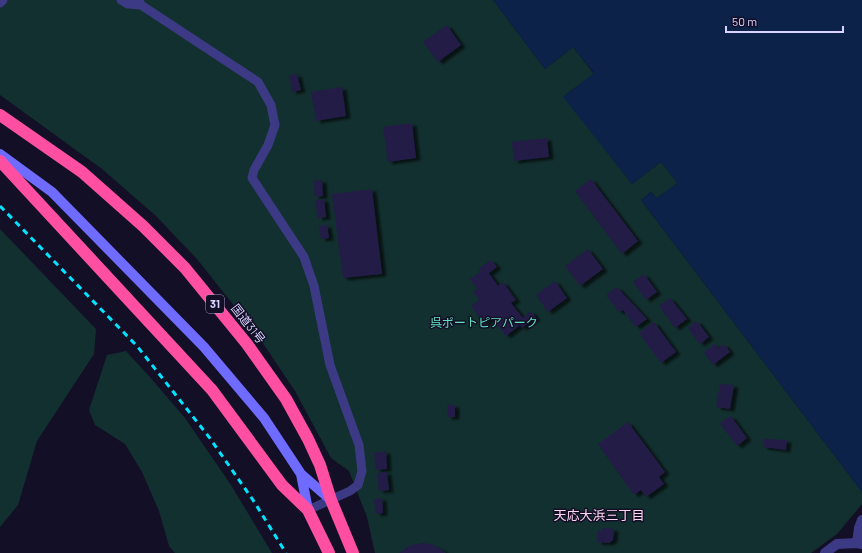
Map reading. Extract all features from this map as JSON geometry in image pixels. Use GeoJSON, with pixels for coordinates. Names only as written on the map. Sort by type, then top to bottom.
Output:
{"type":"FeatureCollection","features":[{"type":"Feature","properties":{"kind":"highway","name":"国道31号"},"geometry":{"type":"LineString","coordinates":[[0,115],[82,172],[143,226],[185,268],[247,344],[286,399],[308,439],[320,465],[331,500],[353,553]]}},
{"type":"Feature","properties":{"kind":"highway"},"geometry":{"type":"LineString","coordinates":[[0,161],[212,390],[282,485],[308,510],[329,553]]}},
{"type":"Feature","properties":{"kind":"street"},"geometry":{"type":"LineString","coordinates":[[0,154],[4,155],[52,192],[204,347],[264,418],[301,474],[331,500]]}},
{"type":"Feature","properties":{"kind":"street"},"geometry":{"type":"LineString","coordinates":[[301,474],[308,510]]}},
{"type":"Feature","properties":{"kind":"street"},"geometry":{"type":"LineString","coordinates":[[825,553],[837,544],[860,544],[859,528],[862,520]]}},
{"type":"Feature","properties":{"kind":"lane"},"geometry":{"type":"LineString","coordinates":[[0,3],[3,0]]}},
{"type":"Feature","properties":{"kind":"lane"},"geometry":{"type":"LineString","coordinates":[[121,0],[128,4],[140,2],[258,82],[271,105],[275,125],[268,145],[254,170],[252,178],[304,257],[314,286],[330,365],[359,445],[362,471],[358,484],[350,491],[308,510]]}},
{"type":"Feature","properties":{"kind":"green space","name":"呉ポートピアパーク"},"geometry":{"type":"Polygon","coordinates":[[[0,0],[493,0],[545,69],[573,47],[594,74],[564,96],[632,184],[661,162],[678,183],[657,198],[651,192],[641,200],[862,492],[862,504],[837,534],[811,553],[375,553],[367,517],[349,471],[331,458],[295,391],[258,336],[197,259],[156,216],[102,169],[0,95],[0,0]]]}},
{"type":"Feature","properties":{"kind":"green space"},"geometry":{"type":"Polygon","coordinates":[[[0,229],[96,329],[94,354],[37,441],[18,505],[0,527],[0,229]]]}},
{"type":"Feature","properties":{"kind":"green space"},"geometry":{"type":"Polygon","coordinates":[[[126,351],[185,418],[231,485],[272,553],[175,553],[169,546],[159,511],[142,472],[125,444],[95,425],[89,410],[107,355],[126,351]]]}},
{"type":"Feature","properties":{"kind":"water"},"geometry":{"type":"Polygon","coordinates":[[[493,0],[862,0],[862,492],[641,200],[651,192],[657,198],[677,183],[661,162],[632,184],[563,97],[594,73],[573,47],[545,69],[493,0]]]}},
{"type":"Feature","properties":{"kind":"building"},"geometry":{"type":"Polygon","coordinates":[[[447,25],[461,45],[438,62],[423,42],[447,25]]]}},
{"type":"Feature","properties":{"kind":"building"},"geometry":{"type":"Polygon","coordinates":[[[297,74],[301,90],[292,92],[289,76],[297,74]]]}},
{"type":"Feature","properties":{"kind":"building"},"geometry":{"type":"Polygon","coordinates":[[[342,87],[346,116],[316,121],[311,92],[342,87]]]}},
{"type":"Feature","properties":{"kind":"building"},"geometry":{"type":"Polygon","coordinates":[[[412,123],[416,158],[388,162],[383,127],[412,123]]]}},
{"type":"Feature","properties":{"kind":"building"},"geometry":{"type":"Polygon","coordinates":[[[547,138],[549,157],[514,161],[512,142],[547,138]]]}},
{"type":"Feature","properties":{"kind":"building"},"geometry":{"type":"Polygon","coordinates":[[[591,179],[638,241],[622,254],[575,191],[591,179]]]}},
{"type":"Feature","properties":{"kind":"building"},"geometry":{"type":"Polygon","coordinates":[[[322,180],[323,196],[315,197],[313,181],[322,180]]]}},
{"type":"Feature","properties":{"kind":"building"},"geometry":{"type":"Polygon","coordinates":[[[372,189],[382,274],[343,278],[332,194],[372,189]]]}},
{"type":"Feature","properties":{"kind":"building"},"geometry":{"type":"Polygon","coordinates":[[[324,199],[326,217],[318,218],[315,200],[324,199]]]}},
{"type":"Feature","properties":{"kind":"building"},"geometry":{"type":"Polygon","coordinates":[[[327,225],[329,238],[321,239],[319,226],[327,225]]]}},
{"type":"Feature","properties":{"kind":"building"},"geometry":{"type":"Polygon","coordinates":[[[588,249],[603,269],[580,286],[565,266],[588,249]]]}},
{"type":"Feature","properties":{"kind":"building"},"geometry":{"type":"Polygon","coordinates":[[[491,260],[497,267],[489,273],[498,286],[503,282],[516,300],[511,303],[523,318],[531,311],[536,318],[522,328],[520,325],[506,336],[492,318],[484,324],[471,306],[479,300],[473,292],[477,289],[470,279],[480,272],[478,269],[491,260]]]}},
{"type":"Feature","properties":{"kind":"building"},"geometry":{"type":"Polygon","coordinates":[[[644,274],[657,292],[646,300],[633,282],[644,274]]]}},
{"type":"Feature","properties":{"kind":"building"},"geometry":{"type":"Polygon","coordinates":[[[555,281],[567,298],[548,312],[536,295],[555,281]]]}},
{"type":"Feature","properties":{"kind":"building"},"geometry":{"type":"Polygon","coordinates":[[[617,287],[647,319],[636,327],[623,310],[619,312],[606,295],[617,287]]]}},
{"type":"Feature","properties":{"kind":"building"},"geometry":{"type":"Polygon","coordinates":[[[670,298],[687,319],[675,328],[659,306],[670,298]]]}},
{"type":"Feature","properties":{"kind":"building"},"geometry":{"type":"Polygon","coordinates":[[[697,321],[709,337],[700,344],[688,328],[697,321]]]}},
{"type":"Feature","properties":{"kind":"building"},"geometry":{"type":"Polygon","coordinates":[[[654,322],[676,352],[661,363],[639,333],[654,322]]]}},
{"type":"Feature","properties":{"kind":"building"},"geometry":{"type":"Polygon","coordinates":[[[715,344],[718,349],[724,344],[730,352],[713,365],[704,352],[715,344]]]}},
{"type":"Feature","properties":{"kind":"building"},"geometry":{"type":"Polygon","coordinates":[[[720,384],[734,385],[730,409],[716,407],[720,384]]]}},
{"type":"Feature","properties":{"kind":"building"},"geometry":{"type":"Polygon","coordinates":[[[448,405],[455,405],[455,417],[447,417],[448,405]]]}},
{"type":"Feature","properties":{"kind":"building"},"geometry":{"type":"Polygon","coordinates":[[[731,416],[747,438],[737,446],[720,423],[731,416]]]}},
{"type":"Feature","properties":{"kind":"building"},"geometry":{"type":"Polygon","coordinates":[[[628,422],[665,472],[659,477],[664,484],[646,497],[641,490],[634,495],[598,444],[628,422]]]}},
{"type":"Feature","properties":{"kind":"building"},"geometry":{"type":"Polygon","coordinates":[[[763,439],[787,440],[786,450],[763,447],[763,439]]]}},
{"type":"Feature","properties":{"kind":"building"},"geometry":{"type":"Polygon","coordinates":[[[386,451],[387,469],[376,470],[374,453],[386,451]]]}},
{"type":"Feature","properties":{"kind":"building"},"geometry":{"type":"Polygon","coordinates":[[[387,472],[389,490],[379,491],[377,473],[387,472]]]}},
{"type":"Feature","properties":{"kind":"building"},"geometry":{"type":"Polygon","coordinates":[[[382,498],[383,513],[376,514],[374,499],[382,498]]]}},
{"type":"Feature","properties":{"kind":"building"},"geometry":{"type":"Polygon","coordinates":[[[604,528],[614,529],[613,540],[609,543],[597,542],[598,532],[604,528]]]}},
{"type":"Feature","properties":{"kind":"building"},"geometry":{"type":"Polygon","coordinates":[[[423,543],[433,545],[446,553],[399,553],[411,545],[423,543]]]}},
{"type":"Feature","properties":{"kind":"railway"},"geometry":{"type":"LineString","coordinates":[[0,206],[137,346],[209,437],[253,500],[286,553]]}},
{"type":"Feature","properties":{"kind":"district","name":"天応大浜三丁目"},"geometry":{"type":"Point","coordinates":[599,515]}}]}
